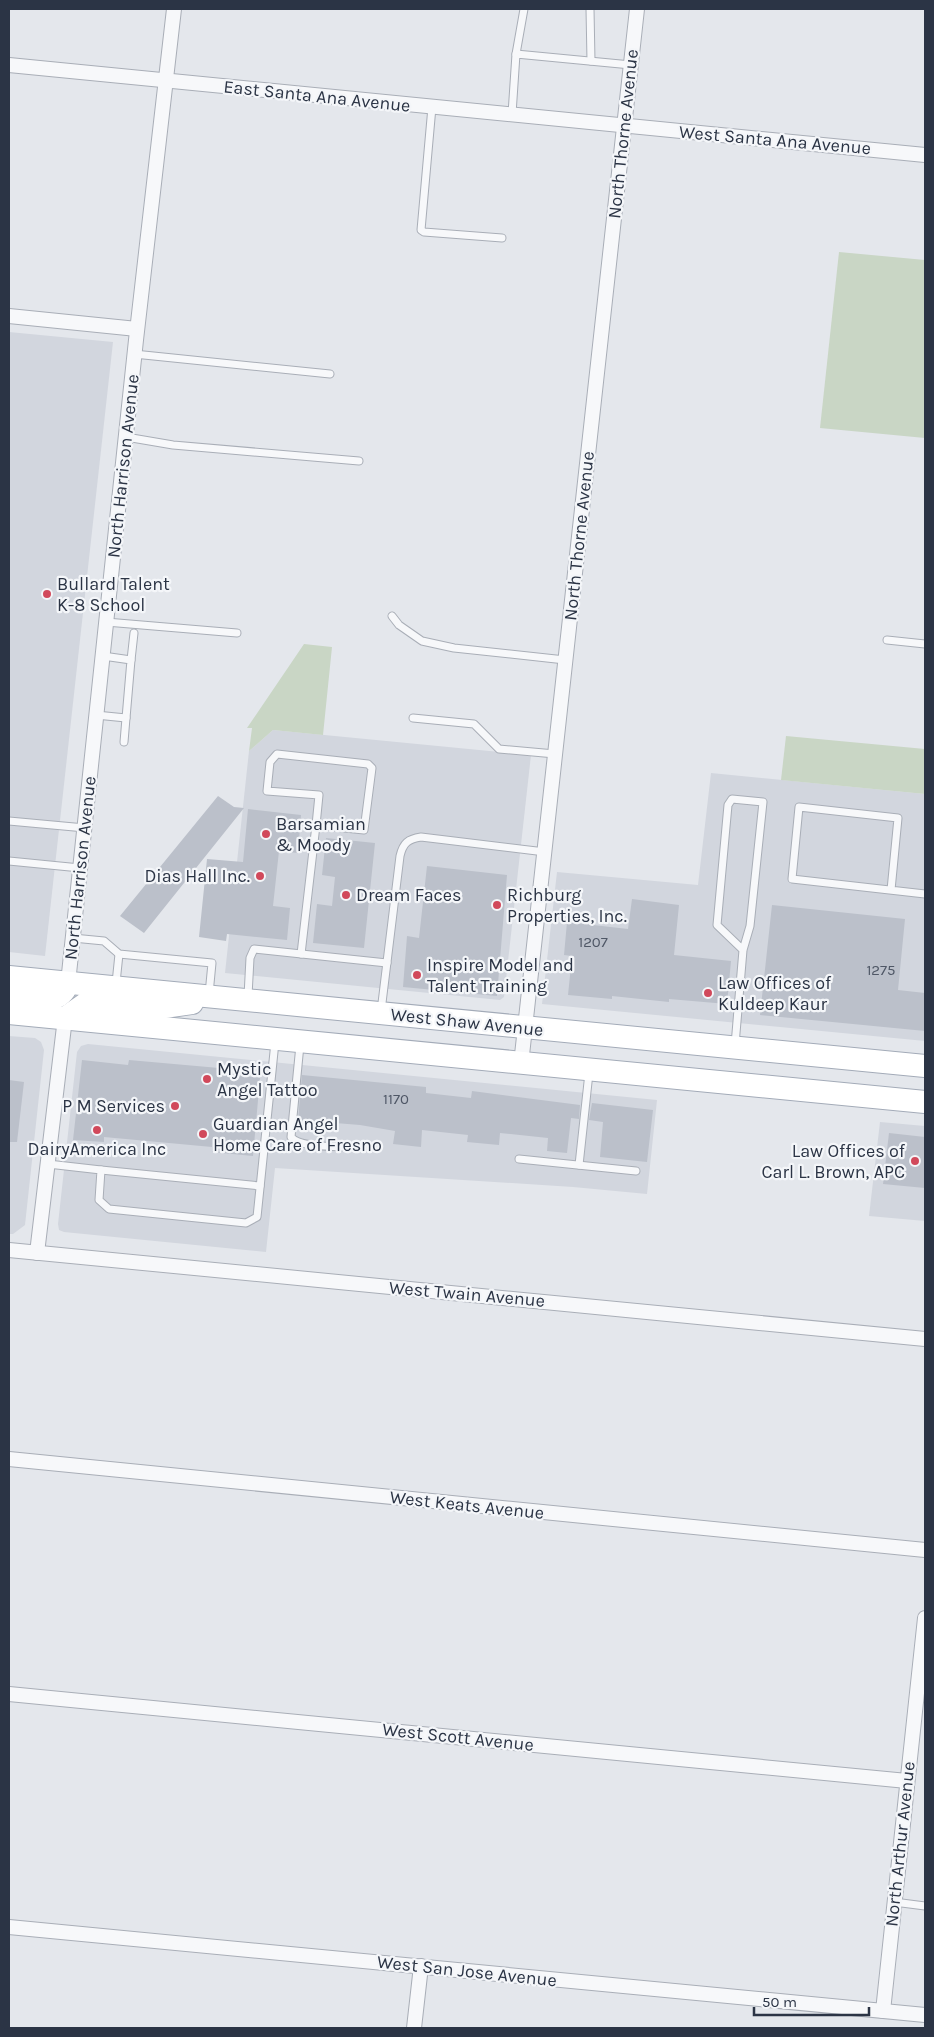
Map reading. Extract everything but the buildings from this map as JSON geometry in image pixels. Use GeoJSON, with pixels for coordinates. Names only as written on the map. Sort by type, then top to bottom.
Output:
{"type":"FeatureCollection","features":[{"type":"Feature","properties":{"kind":"main road","name":"West Shaw Avenue"},"geometry":{"type":"LineString","coordinates":[[9,977],[925,1066]]}},
{"type":"Feature","properties":{"kind":"main road"},"geometry":{"type":"LineString","coordinates":[[9,996],[52,1000],[60,998],[68,983]]}},
{"type":"Feature","properties":{"kind":"main road"},"geometry":{"type":"LineString","coordinates":[[65,1018],[86,1004],[96,1003],[151,1009],[214,997]]}},
{"type":"Feature","properties":{"kind":"main road","name":"West Shaw Avenue"},"geometry":{"type":"LineString","coordinates":[[9,1014],[925,1102]]}},
{"type":"Feature","properties":{"kind":"street","name":"North Harrison Avenue"},"geometry":{"type":"LineString","coordinates":[[68,983],[134,354],[174,9]]}},
{"type":"Feature","properties":{"kind":"street","name":"North Thorne Avenue"},"geometry":{"type":"LineString","coordinates":[[522,1064],[637,9]]}},
{"type":"Feature","properties":{"kind":"street","name":"East Santa Ana Avenue"},"geometry":{"type":"LineString","coordinates":[[9,65],[624,126]]}},
{"type":"Feature","properties":{"kind":"street","name":"West Santa Ana Avenue"},"geometry":{"type":"LineString","coordinates":[[624,126],[925,155]]}},
{"type":"Feature","properties":{"kind":"street"},"geometry":{"type":"LineString","coordinates":[[9,316],[137,329]]}},
{"type":"Feature","properties":{"kind":"street"},"geometry":{"type":"LineString","coordinates":[[37,1253],[65,1018]]}},
{"type":"Feature","properties":{"kind":"street","name":"West Twain Avenue"},"geometry":{"type":"LineString","coordinates":[[9,1250],[925,1338]]}},
{"type":"Feature","properties":{"kind":"street","name":"West Keats Avenue"},"geometry":{"type":"LineString","coordinates":[[9,1460],[925,1550]]}},
{"type":"Feature","properties":{"kind":"street","name":"North Arthur Avenue"},"geometry":{"type":"LineString","coordinates":[[882,2011],[925,1618]]}},
{"type":"Feature","properties":{"kind":"street","name":"West Scott Avenue"},"geometry":{"type":"LineString","coordinates":[[9,1694],[907,1781]]}},
{"type":"Feature","properties":{"kind":"street","name":"West San Jose Avenue"},"geometry":{"type":"LineString","coordinates":[[9,1927],[925,2015]]}},
{"type":"Feature","properties":{"kind":"street"},"geometry":{"type":"LineString","coordinates":[[414,2028],[421,1966]]}},
{"type":"Feature","properties":{"kind":"lane"},"geometry":{"type":"LineString","coordinates":[[512,114],[516,54],[524,9]]}},
{"type":"Feature","properties":{"kind":"lane"},"geometry":{"type":"LineString","coordinates":[[590,9],[591,61]]}},
{"type":"Feature","properties":{"kind":"lane"},"geometry":{"type":"LineString","coordinates":[[516,54],[631,65]]}},
{"type":"Feature","properties":{"kind":"lane"},"geometry":{"type":"LineString","coordinates":[[432,107],[421,230],[424,232],[502,238]]}},
{"type":"Feature","properties":{"kind":"lane"},"geometry":{"type":"LineString","coordinates":[[134,354],[330,374]]}},
{"type":"Feature","properties":{"kind":"lane"},"geometry":{"type":"LineString","coordinates":[[126,437],[172,445],[359,461]]}},
{"type":"Feature","properties":{"kind":"lane"},"geometry":{"type":"LineString","coordinates":[[392,616],[399,626],[422,641],[454,648],[565,660]]}},
{"type":"Feature","properties":{"kind":"lane"},"geometry":{"type":"LineString","coordinates":[[106,622],[237,633]]}},
{"type":"Feature","properties":{"kind":"lane"},"geometry":{"type":"LineString","coordinates":[[124,742],[134,633]]}},
{"type":"Feature","properties":{"kind":"lane"},"geometry":{"type":"LineString","coordinates":[[886,640],[925,644]]}},
{"type":"Feature","properties":{"kind":"lane"},"geometry":{"type":"LineString","coordinates":[[103,656],[131,660]]}},
{"type":"Feature","properties":{"kind":"lane"},"geometry":{"type":"LineString","coordinates":[[96,715],[126,718]]}},
{"type":"Feature","properties":{"kind":"lane"},"geometry":{"type":"LineString","coordinates":[[413,718],[474,724],[499,749],[555,754]]}},
{"type":"Feature","properties":{"kind":"lane"},"geometry":{"type":"LineString","coordinates":[[301,954],[319,795],[267,791],[270,762],[277,754],[368,764],[372,768],[364,830],[316,825]]}},
{"type":"Feature","properties":{"kind":"lane"},"geometry":{"type":"LineString","coordinates":[[734,1048],[743,950],[750,926],[763,802],[732,799],[728,805],[717,925],[743,950]]}},
{"type":"Feature","properties":{"kind":"lane"},"geometry":{"type":"LineString","coordinates":[[890,890],[898,818],[799,807],[792,879],[925,894]]}},
{"type":"Feature","properties":{"kind":"lane"},"geometry":{"type":"LineString","coordinates":[[9,821],[85,828]]}},
{"type":"Feature","properties":{"kind":"lane"},"geometry":{"type":"LineString","coordinates":[[381,1013],[400,856],[403,845],[411,839],[421,837],[545,852]]}},
{"type":"Feature","properties":{"kind":"lane"},"geometry":{"type":"LineString","coordinates":[[9,861],[80,868]]}},
{"type":"Feature","properties":{"kind":"lane"},"geometry":{"type":"LineString","coordinates":[[73,938],[104,942],[119,954],[212,963],[214,997]]}},
{"type":"Feature","properties":{"kind":"lane"},"geometry":{"type":"LineString","coordinates":[[247,1000],[250,958],[254,949],[387,963]]}},
{"type":"Feature","properties":{"kind":"lane"},"geometry":{"type":"LineString","coordinates":[[115,987],[119,954]]}},
{"type":"Feature","properties":{"kind":"lane"},"geometry":{"type":"LineString","coordinates":[[101,1170],[99,1200],[109,1209],[246,1223],[257,1217],[275,1039]]}},
{"type":"Feature","properties":{"kind":"lane"},"geometry":{"type":"LineString","coordinates":[[300,1042],[291,1137],[295,1142],[303,1144],[341,1147]]}},
{"type":"Feature","properties":{"kind":"lane"},"geometry":{"type":"LineString","coordinates":[[580,1165],[590,1070]]}},
{"type":"Feature","properties":{"kind":"lane"},"geometry":{"type":"LineString","coordinates":[[519,1159],[636,1171]]}},
{"type":"Feature","properties":{"kind":"lane"},"geometry":{"type":"LineString","coordinates":[[48,1164],[260,1186]]}},
{"type":"Feature","properties":{"kind":"lane"},"geometry":{"type":"LineString","coordinates":[[894,1902],[925,1906]]}},
{"type":"Feature","properties":{"kind":"shaded area","name":"Bullard Talent K-8 School"},"geometry":{"type":"Polygon","coordinates":[[[9,332],[113,342],[45,956],[9,952],[9,332]]]}},
{"type":"Feature","properties":{"kind":"shaded area"},"geometry":{"type":"Polygon","coordinates":[[[273,730],[531,755],[504,997],[500,1000],[225,973],[249,751],[273,730]]]}},
{"type":"Feature","properties":{"kind":"shaded area"},"geometry":{"type":"Polygon","coordinates":[[[711,773],[925,794],[925,1041],[542,1004],[557,872],[698,885],[711,773]]]}},
{"type":"Feature","properties":{"kind":"shaded area"},"geometry":{"type":"Polygon","coordinates":[[[9,1036],[35,1038],[41,1042],[44,1050],[25,1225],[13,1234],[9,1234],[9,1036]]]}},
{"type":"Feature","properties":{"kind":"shaded area"},"geometry":{"type":"Polygon","coordinates":[[[88,1044],[657,1100],[647,1194],[573,1187],[275,1168],[266,1252],[64,1232],[59,1230],[58,1224],[77,1052],[81,1046],[88,1044]]]}},
{"type":"Feature","properties":{"kind":"shaded area"},"geometry":{"type":"Polygon","coordinates":[[[880,1122],[925,1126],[925,1221],[869,1216],[880,1122]]]}},
{"type":"Feature","properties":{"kind":"green space"},"geometry":{"type":"Polygon","coordinates":[[[839,252],[925,260],[925,438],[820,428],[839,252]]]}},
{"type":"Feature","properties":{"kind":"green space"},"geometry":{"type":"Polygon","coordinates":[[[304,644],[332,647],[323,735],[273,730],[249,751],[252,728],[247,728],[304,644]]]}},
{"type":"Feature","properties":{"kind":"green space"},"geometry":{"type":"Polygon","coordinates":[[[786,736],[925,749],[925,794],[781,780],[786,736]]]}},
{"type":"Feature","properties":{"kind":"place","name":"Bullard Talent K-8 School"},"geometry":{"type":"Point","coordinates":[47,594]}},
{"type":"Feature","properties":{"kind":"place","name":"Barsamian & Moody"},"geometry":{"type":"Point","coordinates":[266,834]}},
{"type":"Feature","properties":{"kind":"place","name":"Dias Hall Inc."},"geometry":{"type":"Point","coordinates":[260,876]}},
{"type":"Feature","properties":{"kind":"place","name":"Dream Faces"},"geometry":{"type":"Point","coordinates":[346,895]}},
{"type":"Feature","properties":{"kind":"place","name":"Richburg Properties, Inc."},"geometry":{"type":"Point","coordinates":[497,905]}},
{"type":"Feature","properties":{"kind":"place","name":"Inspire Model and Talent Training"},"geometry":{"type":"Point","coordinates":[417,975]}},
{"type":"Feature","properties":{"kind":"place","name":"Law Offices of Kuldeep Kaur"},"geometry":{"type":"Point","coordinates":[708,993]}},
{"type":"Feature","properties":{"kind":"place","name":"Mystic Angel Tattoo"},"geometry":{"type":"Point","coordinates":[207,1079]}},
{"type":"Feature","properties":{"kind":"place","name":"P M Services"},"geometry":{"type":"Point","coordinates":[175,1106]}},
{"type":"Feature","properties":{"kind":"place","name":"DairyAmerica Inc"},"geometry":{"type":"Point","coordinates":[97,1130]}},
{"type":"Feature","properties":{"kind":"place","name":"Guardian Angel Home Care of Fresno"},"geometry":{"type":"Point","coordinates":[203,1134]}},
{"type":"Feature","properties":{"kind":"place","name":"Law Offices of Carl L. Brown, APC"},"geometry":{"type":"Point","coordinates":[915,1161]}}]}
